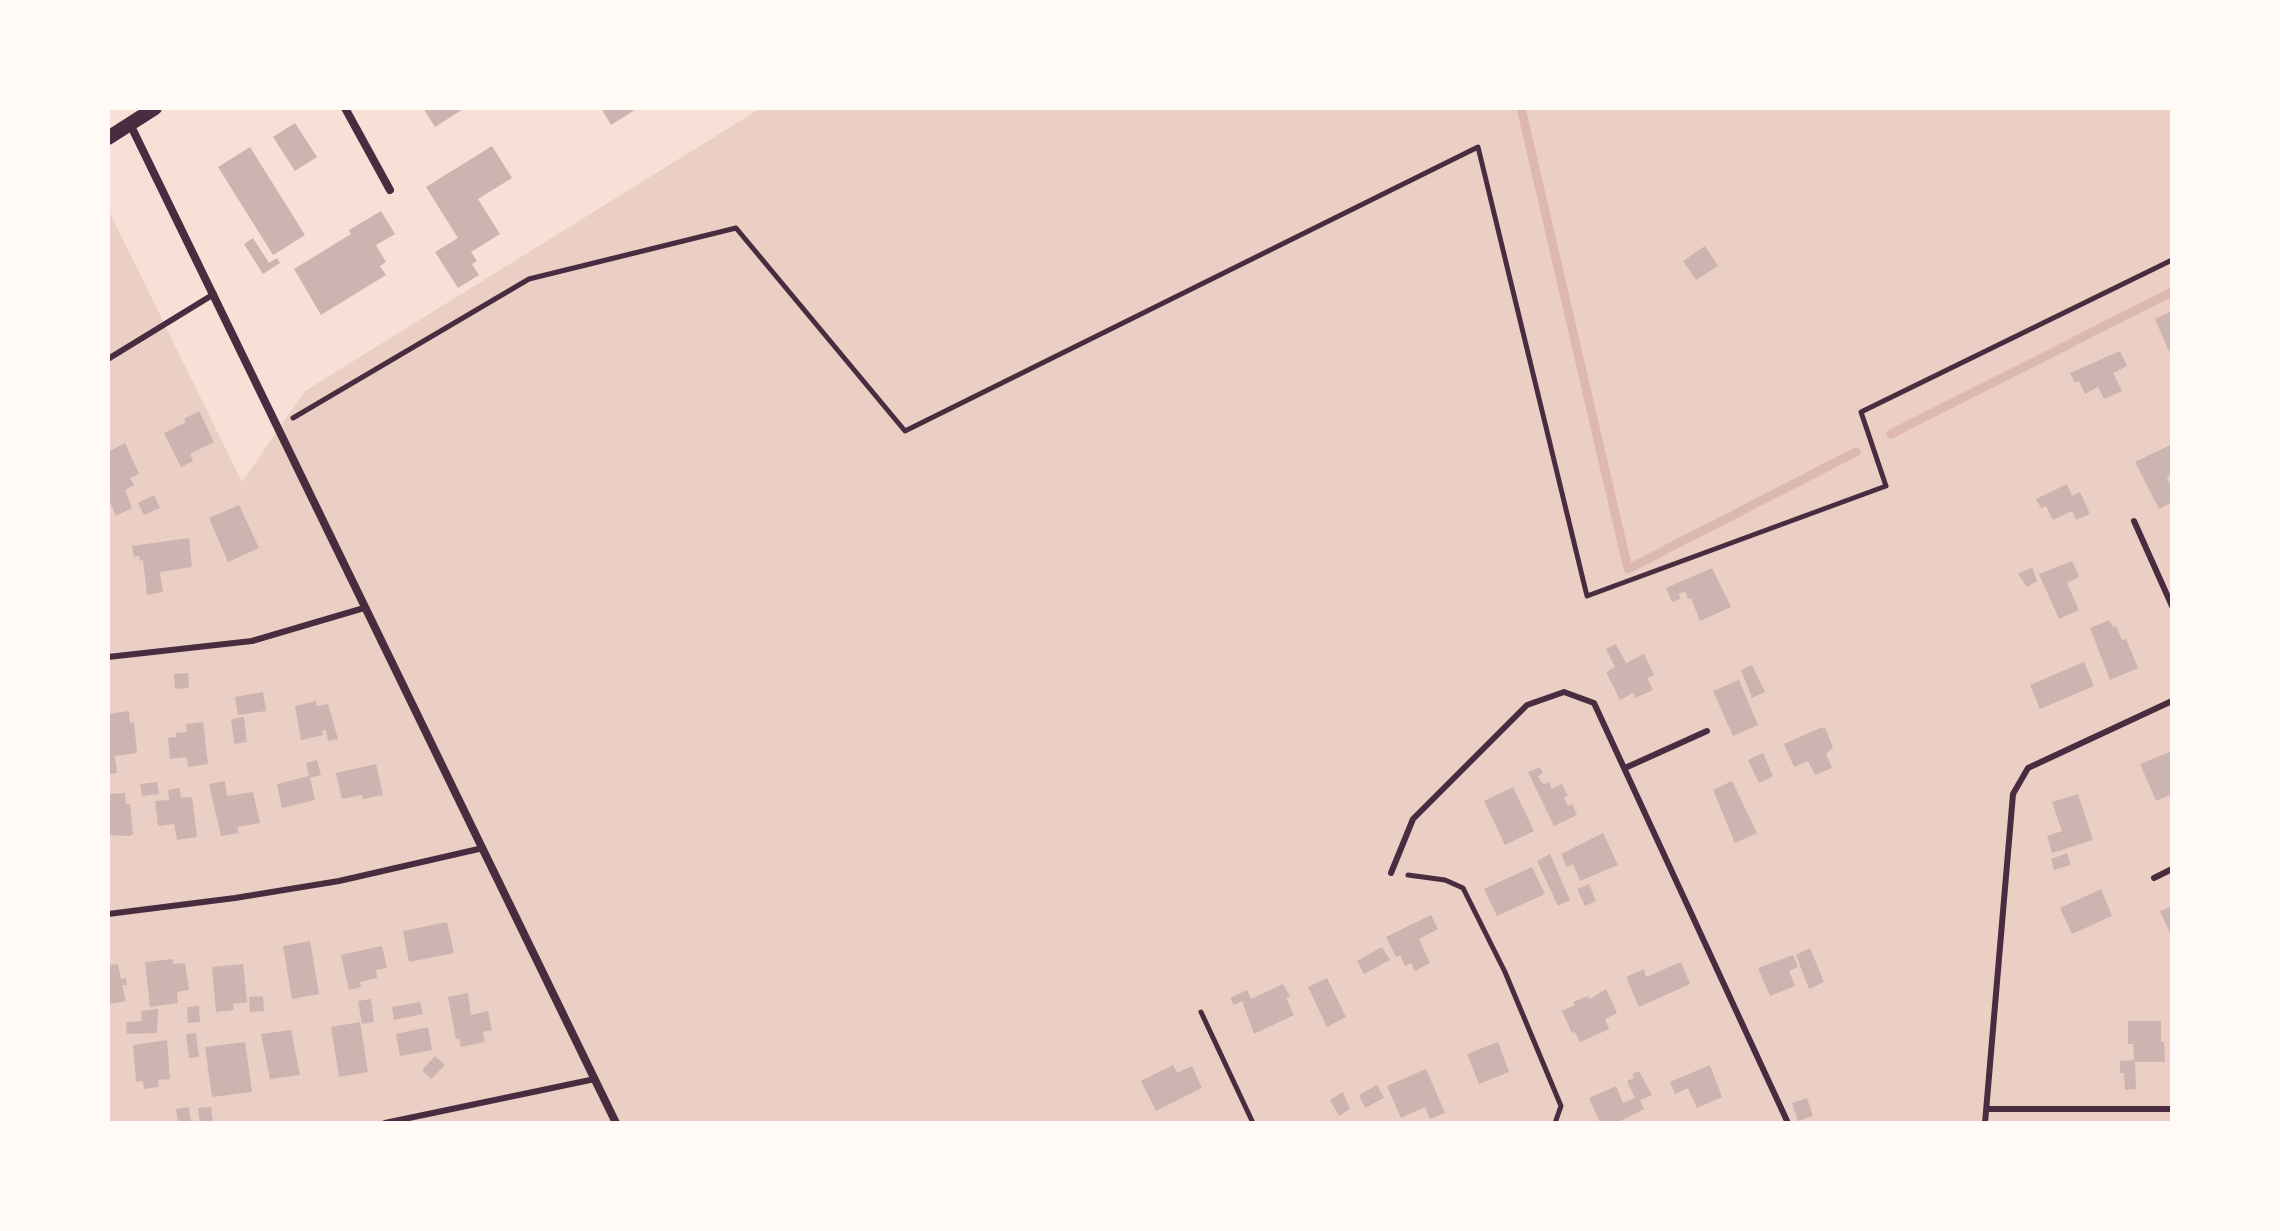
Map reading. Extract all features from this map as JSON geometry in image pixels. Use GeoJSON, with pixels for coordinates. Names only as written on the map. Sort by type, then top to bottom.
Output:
{"type":"FeatureCollection","features":[{"type":"Feature","properties":{"kind":"street"},"geometry":{"type":"LineString","coordinates":[[108,138],[155,108]]}},
{"type":"Feature","properties":{"kind":"street"},"geometry":{"type":"LineString","coordinates":[[345,108],[390,190]]}},
{"type":"Feature","properties":{"kind":"street"},"geometry":{"type":"LineString","coordinates":[[130,124],[616,1123]]}},
{"type":"Feature","properties":{"kind":"lane"},"geometry":{"type":"LineString","coordinates":[[108,359],[214,294]]}},
{"type":"Feature","properties":{"kind":"lane"},"geometry":{"type":"LineString","coordinates":[[2134,521],[2172,606]]}},
{"type":"Feature","properties":{"kind":"lane"},"geometry":{"type":"LineString","coordinates":[[108,657],[252,641],[364,608]]}},
{"type":"Feature","properties":{"kind":"lane"},"geometry":{"type":"LineString","coordinates":[[1391,873],[1413,819],[1527,705],[1564,692],[1594,703],[1788,1123]]}},
{"type":"Feature","properties":{"kind":"lane"},"geometry":{"type":"LineString","coordinates":[[1985,1123],[2013,794],[2028,768],[2172,701]]}},
{"type":"Feature","properties":{"kind":"lane"},"geometry":{"type":"LineString","coordinates":[[1625,768],[1707,731]]}},
{"type":"Feature","properties":{"kind":"lane"},"geometry":{"type":"LineString","coordinates":[[108,914],[339,881],[483,848]]}},
{"type":"Feature","properties":{"kind":"lane"},"geometry":{"type":"LineString","coordinates":[[2154,878],[2172,869]]}},
{"type":"Feature","properties":{"kind":"lane"},"geometry":{"type":"LineString","coordinates":[[385,1123],[595,1079]]}},
{"type":"Feature","properties":{"kind":"lane"},"geometry":{"type":"LineString","coordinates":[[1988,1109],[2172,1109]]}},
{"type":"Feature","properties":{"kind":"path"},"geometry":{"type":"LineString","coordinates":[[277,427],[529,279],[736,228],[905,431],[1478,147],[1587,596],[1886,486],[1861,412],[2172,260]]}},
{"type":"Feature","properties":{"kind":"path"},"geometry":{"type":"LineString","coordinates":[[1391,873],[1445,880],[1463,888],[1505,972],[1561,1106],[1555,1123]]}},
{"type":"Feature","properties":{"kind":"path"},"geometry":{"type":"LineString","coordinates":[[1201,1012],[1253,1123]]}},
{"type":"Feature","properties":{"kind":"shaded area"},"geometry":{"type":"Polygon","coordinates":[[[761,108],[2172,108],[2172,1123],[108,1123],[108,209],[242,482],[305,391],[761,108]]]}},
{"type":"Feature","properties":{"kind":"building"},"geometry":{"type":"Polygon","coordinates":[[[423,108],[465,108],[435,127],[423,108]]]}},
{"type":"Feature","properties":{"kind":"building"},"geometry":{"type":"Polygon","coordinates":[[[601,108],[638,108],[611,125],[601,108]]]}},
{"type":"Feature","properties":{"kind":"building"},"geometry":{"type":"Polygon","coordinates":[[[295,123],[317,157],[295,171],[273,137],[295,123]]]}},
{"type":"Feature","properties":{"kind":"building"},"geometry":{"type":"Polygon","coordinates":[[[492,146],[512,178],[478,199],[500,234],[471,252],[477,261],[472,264],[479,275],[458,288],[435,252],[458,238],[426,187],[492,146]]]}},
{"type":"Feature","properties":{"kind":"building"},"geometry":{"type":"Polygon","coordinates":[[[250,147],[305,235],[273,255],[218,167],[250,147]]]}},
{"type":"Feature","properties":{"kind":"building"},"geometry":{"type":"Polygon","coordinates":[[[381,211],[395,234],[376,245],[386,262],[380,266],[386,275],[321,315],[294,269],[351,234],[349,230],[381,211]]]}},
{"type":"Feature","properties":{"kind":"building"},"geometry":{"type":"Polygon","coordinates":[[[253,238],[269,263],[277,258],[280,263],[263,274],[244,244],[253,238]]]}},
{"type":"Feature","properties":{"kind":"building"},"geometry":{"type":"Polygon","coordinates":[[[1705,246],[1718,266],[1696,280],[1683,261],[1705,246]]]}},
{"type":"Feature","properties":{"kind":"building"},"geometry":{"type":"Polygon","coordinates":[[[2172,311],[2172,358],[2155,319],[2172,311]]]}},
{"type":"Feature","properties":{"kind":"building"},"geometry":{"type":"Polygon","coordinates":[[[2120,351],[2127,366],[2113,373],[2122,391],[2104,399],[2098,387],[2085,394],[2079,381],[2075,383],[2070,373],[2120,351]]]}},
{"type":"Feature","properties":{"kind":"building"},"geometry":{"type":"Polygon","coordinates":[[[199,411],[214,442],[190,454],[193,461],[181,467],[164,433],[199,411]]]}},
{"type":"Feature","properties":{"kind":"building"},"geometry":{"type":"Polygon","coordinates":[[[125,443],[139,474],[130,478],[134,485],[125,490],[132,508],[116,516],[108,498],[111,490],[108,485],[108,452],[125,443]]]}},
{"type":"Feature","properties":{"kind":"building"},"geometry":{"type":"Polygon","coordinates":[[[2172,444],[2172,471],[2167,478],[2172,489],[2172,502],[2159,509],[2135,462],[2172,444]]]}},
{"type":"Feature","properties":{"kind":"building"},"geometry":{"type":"Polygon","coordinates":[[[2067,484],[2072,496],[2080,492],[2090,514],[2076,520],[2072,511],[2053,520],[2046,506],[2041,508],[2036,499],[2067,484]]]}},
{"type":"Feature","properties":{"kind":"building"},"geometry":{"type":"Polygon","coordinates":[[[154,495],[160,508],[144,515],[138,503],[154,495]]]}},
{"type":"Feature","properties":{"kind":"building"},"geometry":{"type":"Polygon","coordinates":[[[239,505],[259,548],[228,562],[209,518],[239,505]]]}},
{"type":"Feature","properties":{"kind":"building"},"geometry":{"type":"Polygon","coordinates":[[[189,538],[192,567],[160,572],[163,592],[147,595],[143,560],[140,561],[139,556],[134,557],[132,546],[189,538]]]}},
{"type":"Feature","properties":{"kind":"building"},"geometry":{"type":"Polygon","coordinates":[[[2072,561],[2079,577],[2067,583],[2079,610],[2059,619],[2039,574],[2072,561]]]}},
{"type":"Feature","properties":{"kind":"building"},"geometry":{"type":"Polygon","coordinates":[[[2032,567],[2037,581],[2027,587],[2018,574],[2032,567]]]}},
{"type":"Feature","properties":{"kind":"building"},"geometry":{"type":"Polygon","coordinates":[[[1712,568],[1731,607],[1700,621],[1685,591],[1679,594],[1680,599],[1672,602],[1666,588],[1712,568]]]}},
{"type":"Feature","properties":{"kind":"building"},"geometry":{"type":"Polygon","coordinates":[[[2109,620],[2113,627],[2116,626],[2122,640],[2126,639],[2138,668],[2110,680],[2090,628],[2109,620]]]}},
{"type":"Feature","properties":{"kind":"building"},"geometry":{"type":"Polygon","coordinates":[[[1616,644],[1626,663],[1644,654],[1654,675],[1647,678],[1653,690],[1635,698],[1633,693],[1620,700],[1606,672],[1615,667],[1606,649],[1616,644]]]}},
{"type":"Feature","properties":{"kind":"building"},"geometry":{"type":"Polygon","coordinates":[[[2084,662],[2094,686],[2040,709],[2030,685],[2084,662]]]}},
{"type":"Feature","properties":{"kind":"building"},"geometry":{"type":"Polygon","coordinates":[[[1752,665],[1765,692],[1752,698],[1741,670],[1752,665]]]}},
{"type":"Feature","properties":{"kind":"building"},"geometry":{"type":"Polygon","coordinates":[[[188,673],[189,688],[175,689],[174,674],[188,673]]]}},
{"type":"Feature","properties":{"kind":"building"},"geometry":{"type":"Polygon","coordinates":[[[1739,680],[1758,725],[1733,736],[1713,691],[1739,680]]]}},
{"type":"Feature","properties":{"kind":"building"},"geometry":{"type":"Polygon","coordinates":[[[263,692],[266,711],[238,715],[235,697],[263,692]]]}},
{"type":"Feature","properties":{"kind":"building"},"geometry":{"type":"Polygon","coordinates":[[[316,701],[317,706],[328,704],[338,739],[328,741],[326,730],[322,731],[323,735],[301,740],[295,706],[316,701]]]}},
{"type":"Feature","properties":{"kind":"building"},"geometry":{"type":"Polygon","coordinates":[[[129,711],[130,723],[134,722],[137,753],[115,756],[117,773],[108,774],[108,714],[129,711]]]}},
{"type":"Feature","properties":{"kind":"building"},"geometry":{"type":"Polygon","coordinates":[[[244,717],[247,742],[234,744],[231,719],[244,717]]]}},
{"type":"Feature","properties":{"kind":"building"},"geometry":{"type":"Polygon","coordinates":[[[203,722],[208,764],[188,767],[187,757],[170,759],[168,738],[187,732],[186,724],[203,722]]]}},
{"type":"Feature","properties":{"kind":"building"},"geometry":{"type":"Polygon","coordinates":[[[1825,728],[1833,747],[1826,754],[1832,768],[1815,775],[1808,761],[1794,767],[1784,744],[1825,728]]]}},
{"type":"Feature","properties":{"kind":"building"},"geometry":{"type":"Polygon","coordinates":[[[2172,751],[2172,794],[2156,801],[2140,764],[2172,751]]]}},
{"type":"Feature","properties":{"kind":"building"},"geometry":{"type":"Polygon","coordinates":[[[1763,753],[1773,776],[1759,783],[1748,760],[1763,753]]]}},
{"type":"Feature","properties":{"kind":"building"},"geometry":{"type":"Polygon","coordinates":[[[317,760],[321,775],[310,778],[315,800],[282,808],[277,784],[309,776],[306,763],[317,760]]]}},
{"type":"Feature","properties":{"kind":"building"},"geometry":{"type":"Polygon","coordinates":[[[376,764],[383,795],[342,799],[336,773],[376,764]]]}},
{"type":"Feature","properties":{"kind":"building"},"geometry":{"type":"Polygon","coordinates":[[[1540,767],[1543,773],[1538,776],[1541,782],[1549,782],[1552,789],[1562,784],[1568,796],[1564,797],[1568,806],[1572,804],[1577,815],[1554,826],[1528,772],[1540,767]]]}},
{"type":"Feature","properties":{"kind":"building"},"geometry":{"type":"Polygon","coordinates":[[[225,781],[227,796],[253,792],[260,823],[237,827],[239,833],[221,836],[209,784],[225,781]]]}},
{"type":"Feature","properties":{"kind":"building"},"geometry":{"type":"Polygon","coordinates":[[[1732,781],[1757,833],[1735,843],[1713,790],[1732,781]]]}},
{"type":"Feature","properties":{"kind":"building"},"geometry":{"type":"Polygon","coordinates":[[[157,782],[159,794],[142,796],[140,784],[157,782]]]}},
{"type":"Feature","properties":{"kind":"building"},"geometry":{"type":"Polygon","coordinates":[[[1513,787],[1534,831],[1505,845],[1484,801],[1513,787]]]}},
{"type":"Feature","properties":{"kind":"building"},"geometry":{"type":"Polygon","coordinates":[[[180,788],[181,798],[192,797],[197,837],[177,840],[174,824],[158,826],[155,801],[169,800],[168,790],[180,788]]]}},
{"type":"Feature","properties":{"kind":"building"},"geometry":{"type":"Polygon","coordinates":[[[125,793],[126,804],[130,804],[133,834],[108,835],[108,794],[125,793]]]}},
{"type":"Feature","properties":{"kind":"building"},"geometry":{"type":"Polygon","coordinates":[[[2078,794],[2093,840],[2052,853],[2047,836],[2062,831],[2052,802],[2078,794]]]}},
{"type":"Feature","properties":{"kind":"building"},"geometry":{"type":"Polygon","coordinates":[[[1603,833],[1618,865],[1580,881],[1573,864],[1567,867],[1561,854],[1603,833]]]}},
{"type":"Feature","properties":{"kind":"building"},"geometry":{"type":"Polygon","coordinates":[[[2067,853],[2071,865],[2054,870],[2051,859],[2067,853]]]}},
{"type":"Feature","properties":{"kind":"building"},"geometry":{"type":"Polygon","coordinates":[[[1550,854],[1570,900],[1558,906],[1537,861],[1550,854]]]}},
{"type":"Feature","properties":{"kind":"building"},"geometry":{"type":"Polygon","coordinates":[[[1532,867],[1545,894],[1497,916],[1484,889],[1532,867]]]}},
{"type":"Feature","properties":{"kind":"building"},"geometry":{"type":"Polygon","coordinates":[[[1589,884],[1596,901],[1585,906],[1577,889],[1589,884]]]}},
{"type":"Feature","properties":{"kind":"building"},"geometry":{"type":"Polygon","coordinates":[[[2101,889],[2112,916],[2072,934],[2060,908],[2101,889]]]}},
{"type":"Feature","properties":{"kind":"building"},"geometry":{"type":"Polygon","coordinates":[[[2172,906],[2172,938],[2160,911],[2172,906]]]}},
{"type":"Feature","properties":{"kind":"building"},"geometry":{"type":"Polygon","coordinates":[[[1431,915],[1438,929],[1419,939],[1430,963],[1415,971],[1411,963],[1405,966],[1400,955],[1396,957],[1386,937],[1431,915]]]}},
{"type":"Feature","properties":{"kind":"building"},"geometry":{"type":"Polygon","coordinates":[[[447,922],[454,953],[409,962],[403,931],[447,922]]]}},
{"type":"Feature","properties":{"kind":"building"},"geometry":{"type":"Polygon","coordinates":[[[310,941],[319,994],[292,999],[283,946],[310,941]]]}},
{"type":"Feature","properties":{"kind":"building"},"geometry":{"type":"Polygon","coordinates":[[[382,946],[387,968],[376,970],[377,978],[360,982],[361,987],[349,990],[341,955],[382,946]]]}},
{"type":"Feature","properties":{"kind":"building"},"geometry":{"type":"Polygon","coordinates":[[[1382,947],[1390,960],[1364,974],[1357,961],[1382,947]]]}},
{"type":"Feature","properties":{"kind":"building"},"geometry":{"type":"Polygon","coordinates":[[[1810,948],[1824,982],[1809,989],[1796,955],[1810,948]]]}},
{"type":"Feature","properties":{"kind":"building"},"geometry":{"type":"Polygon","coordinates":[[[1793,955],[1798,967],[1789,971],[1795,986],[1770,996],[1758,968],[1793,955]]]}},
{"type":"Feature","properties":{"kind":"building"},"geometry":{"type":"Polygon","coordinates":[[[173,959],[173,964],[185,963],[189,990],[177,992],[178,1003],[150,1007],[145,962],[173,959]]]}},
{"type":"Feature","properties":{"kind":"building"},"geometry":{"type":"Polygon","coordinates":[[[1681,962],[1690,984],[1639,1007],[1626,977],[1644,969],[1646,977],[1681,962]]]}},
{"type":"Feature","properties":{"kind":"building"},"geometry":{"type":"Polygon","coordinates":[[[118,964],[121,979],[126,978],[127,985],[122,985],[126,1001],[108,1004],[108,965],[118,964]]]}},
{"type":"Feature","properties":{"kind":"building"},"geometry":{"type":"Polygon","coordinates":[[[243,964],[247,1002],[233,1004],[234,1010],[216,1012],[212,967],[243,964]]]}},
{"type":"Feature","properties":{"kind":"building"},"geometry":{"type":"Polygon","coordinates":[[[1327,978],[1346,1017],[1327,1027],[1308,987],[1327,978]]]}},
{"type":"Feature","properties":{"kind":"building"},"geometry":{"type":"Polygon","coordinates":[[[1283,984],[1290,996],[1286,998],[1294,1015],[1254,1034],[1242,1001],[1234,1005],[1230,998],[1247,990],[1251,999],[1283,984]]]}},
{"type":"Feature","properties":{"kind":"building"},"geometry":{"type":"Polygon","coordinates":[[[1606,989],[1617,1013],[1605,1019],[1609,1029],[1580,1042],[1562,1011],[1575,1005],[1573,1002],[1588,996],[1590,999],[1606,989]]]}},
{"type":"Feature","properties":{"kind":"building"},"geometry":{"type":"Polygon","coordinates":[[[468,993],[471,1015],[488,1011],[492,1030],[483,1032],[485,1042],[461,1047],[459,1038],[456,1039],[448,997],[468,993]]]}},
{"type":"Feature","properties":{"kind":"building"},"geometry":{"type":"Polygon","coordinates":[[[263,996],[264,1011],[250,1012],[249,997],[263,996]]]}},
{"type":"Feature","properties":{"kind":"building"},"geometry":{"type":"Polygon","coordinates":[[[371,999],[374,1022],[362,1024],[358,1001],[371,999]]]}},
{"type":"Feature","properties":{"kind":"building"},"geometry":{"type":"Polygon","coordinates":[[[420,1002],[423,1014],[394,1020],[392,1007],[420,1002]]]}},
{"type":"Feature","properties":{"kind":"building"},"geometry":{"type":"Polygon","coordinates":[[[199,1006],[200,1022],[188,1023],[187,1007],[199,1006]]]}},
{"type":"Feature","properties":{"kind":"building"},"geometry":{"type":"Polygon","coordinates":[[[158,1009],[157,1033],[127,1034],[126,1022],[142,1021],[141,1011],[158,1009]]]}},
{"type":"Feature","properties":{"kind":"building"},"geometry":{"type":"Polygon","coordinates":[[[2128,1021],[2161,1021],[2165,1062],[2135,1062],[2136,1089],[2125,1090],[2120,1061],[2134,1060],[2133,1044],[2128,1044],[2128,1021]]]}},
{"type":"Feature","properties":{"kind":"building"},"geometry":{"type":"Polygon","coordinates":[[[360,1022],[368,1072],[339,1077],[331,1027],[360,1022]]]}},
{"type":"Feature","properties":{"kind":"building"},"geometry":{"type":"Polygon","coordinates":[[[428,1027],[432,1050],[400,1056],[396,1034],[428,1027]]]}},
{"type":"Feature","properties":{"kind":"building"},"geometry":{"type":"Polygon","coordinates":[[[291,1030],[300,1075],[270,1079],[261,1034],[291,1030]]]}},
{"type":"Feature","properties":{"kind":"building"},"geometry":{"type":"Polygon","coordinates":[[[196,1033],[199,1057],[189,1058],[186,1034],[196,1033]]]}},
{"type":"Feature","properties":{"kind":"building"},"geometry":{"type":"Polygon","coordinates":[[[167,1040],[170,1079],[158,1080],[159,1087],[144,1089],[143,1081],[136,1082],[133,1045],[167,1040]]]}},
{"type":"Feature","properties":{"kind":"building"},"geometry":{"type":"Polygon","coordinates":[[[245,1042],[252,1092],[212,1097],[205,1047],[245,1042]]]}},
{"type":"Feature","properties":{"kind":"building"},"geometry":{"type":"Polygon","coordinates":[[[1498,1042],[1509,1072],[1479,1084],[1467,1054],[1498,1042]]]}},
{"type":"Feature","properties":{"kind":"building"},"geometry":{"type":"Polygon","coordinates":[[[435,1056],[445,1065],[431,1079],[422,1070],[435,1056]]]}},
{"type":"Feature","properties":{"kind":"building"},"geometry":{"type":"Polygon","coordinates":[[[1173,1065],[1177,1073],[1192,1066],[1202,1088],[1156,1111],[1141,1081],[1173,1065]]]}},
{"type":"Feature","properties":{"kind":"building"},"geometry":{"type":"Polygon","coordinates":[[[1710,1065],[1722,1097],[1697,1108],[1688,1088],[1675,1094],[1670,1082],[1710,1065]]]}},
{"type":"Feature","properties":{"kind":"building"},"geometry":{"type":"Polygon","coordinates":[[[1426,1069],[1445,1113],[1430,1119],[1425,1107],[1401,1118],[1387,1086],[1426,1069]]]}},
{"type":"Feature","properties":{"kind":"building"},"geometry":{"type":"Polygon","coordinates":[[[1639,1071],[1652,1095],[1640,1100],[1644,1109],[1617,1123],[1600,1123],[1589,1098],[1616,1086],[1623,1103],[1635,1098],[1627,1081],[1639,1071]]]}},
{"type":"Feature","properties":{"kind":"building"},"geometry":{"type":"Polygon","coordinates":[[[1377,1085],[1384,1098],[1365,1108],[1359,1095],[1377,1085]]]}},
{"type":"Feature","properties":{"kind":"building"},"geometry":{"type":"Polygon","coordinates":[[[1343,1092],[1350,1109],[1339,1116],[1330,1100],[1343,1092]]]}},
{"type":"Feature","properties":{"kind":"building"},"geometry":{"type":"Polygon","coordinates":[[[1807,1098],[1813,1116],[1798,1121],[1792,1103],[1807,1098]]]}},
{"type":"Feature","properties":{"kind":"building"},"geometry":{"type":"Polygon","coordinates":[[[189,1107],[191,1123],[178,1123],[176,1109],[189,1107]]]}},
{"type":"Feature","properties":{"kind":"building"},"geometry":{"type":"Polygon","coordinates":[[[211,1107],[213,1123],[200,1123],[198,1108],[211,1107]]]}},
{"type":"Feature","properties":{"kind":"waterway"},"geometry":{"type":"LineString","coordinates":[[1521,108],[1628,569],[1856,452]]}},
{"type":"Feature","properties":{"kind":"waterway"},"geometry":{"type":"LineString","coordinates":[[1891,434],[2172,292]]}}]}
